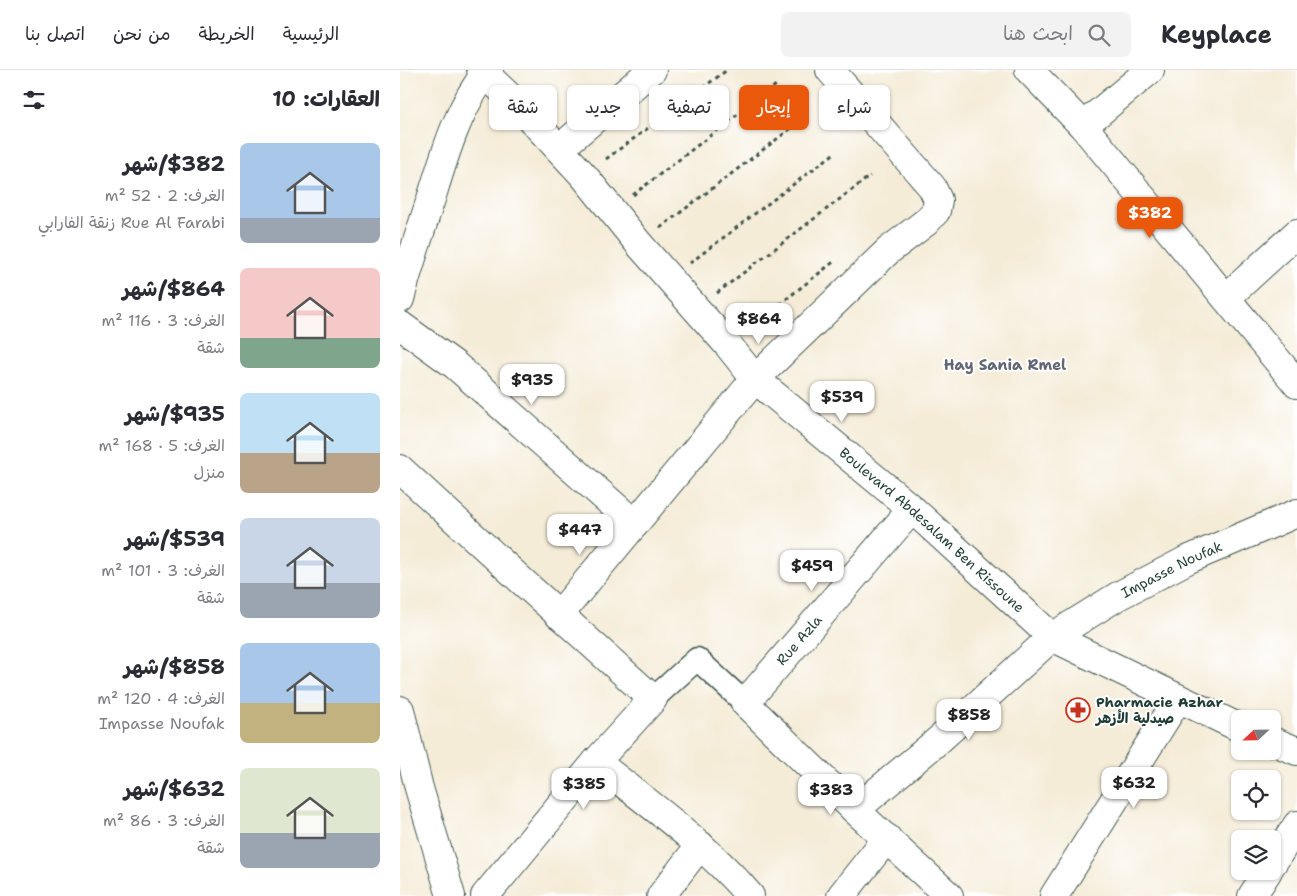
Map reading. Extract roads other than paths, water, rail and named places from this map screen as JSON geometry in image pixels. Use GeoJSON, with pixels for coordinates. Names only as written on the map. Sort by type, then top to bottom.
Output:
{"type":"FeatureCollection","features":[{"type":"Feature","properties":{"kind":"street"},"geometry":{"type":"LineString","coordinates":[[559,149],[652,70]]}},
{"type":"Feature","properties":{"kind":"street"},"geometry":{"type":"LineString","coordinates":[[559,615],[755,378],[888,251],[926,222],[936,211],[938,200],[932,187],[830,70]]}},
{"type":"Feature","properties":{"kind":"street"},"geometry":{"type":"LineString","coordinates":[[1029,70],[1083,126],[1297,384]]}},
{"type":"Feature","properties":{"kind":"street"},"geometry":{"type":"LineString","coordinates":[[1083,126],[1150,70]]}},
{"type":"Feature","properties":{"kind":"street"},"geometry":{"type":"LineString","coordinates":[[400,299],[408,267],[449,142],[485,72]]}},
{"type":"Feature","properties":{"kind":"street","name":"Boulevard Abdesalam Ben Rissoune"},"geometry":{"type":"LineString","coordinates":[[485,72],[584,176],[639,244],[755,378],[912,509],[1052,637],[1231,724]]}},
{"type":"Feature","properties":{"kind":"street"},"geometry":{"type":"LineString","coordinates":[[1226,298],[1297,232]]}},
{"type":"Feature","properties":{"kind":"street"},"geometry":{"type":"LineString","coordinates":[[400,325],[455,365],[635,524]]}},
{"type":"Feature","properties":{"kind":"street"},"geometry":{"type":"LineString","coordinates":[[400,469],[559,615],[653,698]]}},
{"type":"Feature","properties":{"kind":"street","name":"Rue Azla"},"geometry":{"type":"LineString","coordinates":[[745,703],[912,509]]}},
{"type":"Feature","properties":{"kind":"street","name":"Impasse Noufak"},"geometry":{"type":"LineString","coordinates":[[855,810],[941,738],[1052,637],[1118,596],[1186,560],[1297,512]]}},
{"type":"Feature","properties":{"kind":"street"},"geometry":{"type":"LineString","coordinates":[[485,896],[596,762],[653,698],[697,659],[948,896]]}},
{"type":"Feature","properties":{"kind":"street"},"geometry":{"type":"LineString","coordinates":[[1054,896],[1178,699]]}},
{"type":"Feature","properties":{"kind":"street"},"geometry":{"type":"LineString","coordinates":[[401,717],[419,788],[451,896]]}},
{"type":"Feature","properties":{"kind":"street"},"geometry":{"type":"LineString","coordinates":[[1281,745],[1297,751]]}},
{"type":"Feature","properties":{"kind":"street"},"geometry":{"type":"LineString","coordinates":[[596,762],[700,845],[750,896]]}},
{"type":"Feature","properties":{"kind":"street"},"geometry":{"type":"LineString","coordinates":[[1281,850],[1297,825]]}},
{"type":"Feature","properties":{"kind":"street"},"geometry":{"type":"LineString","coordinates":[[841,896],[887,838]]}},
{"type":"Feature","properties":{"kind":"street"},"geometry":{"type":"LineString","coordinates":[[661,896],[700,845]]}},
{"type":"Feature","properties":{"kind":"street"},"geometry":{"type":"LineString","coordinates":[[1252,896],[1262,880]]}},
{"type":"Feature","properties":{"kind":"place","name":"Pharmacie Azhar صيدلية الأزهر"},"geometry":{"type":"Point","coordinates":[1078,710]}},
{"type":"Feature","properties":{"kind":"district","name":"Hay Sania Rmel"},"geometry":{"type":"Point","coordinates":[1005,365]}}]}
